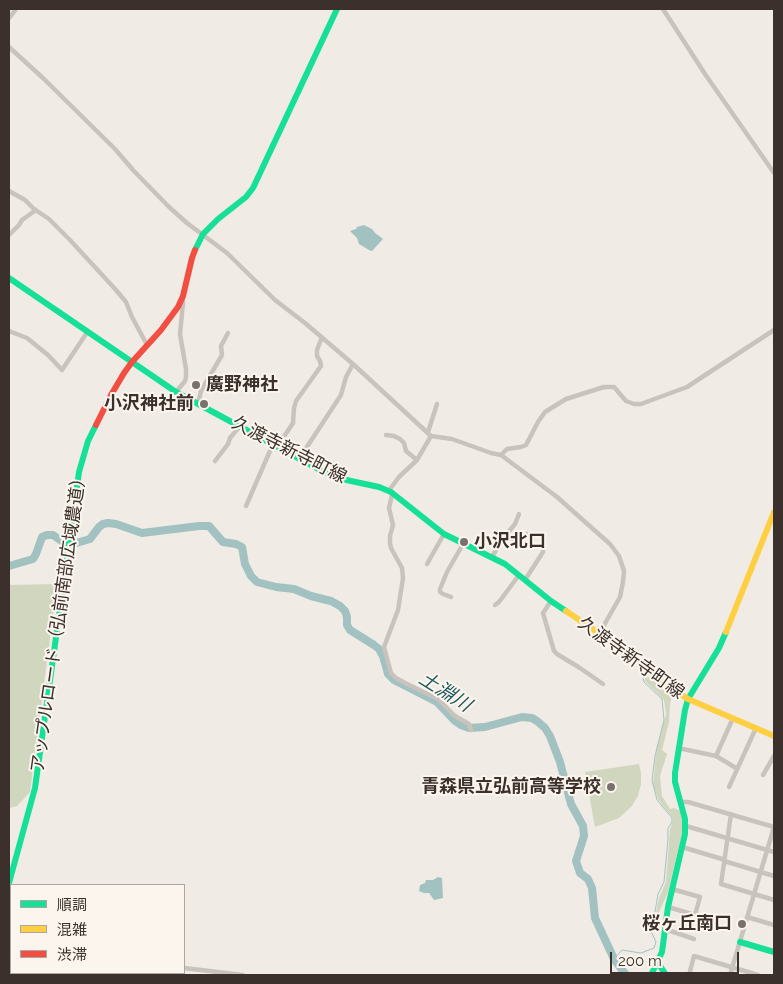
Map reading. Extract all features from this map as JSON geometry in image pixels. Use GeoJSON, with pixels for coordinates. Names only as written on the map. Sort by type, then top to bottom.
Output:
{"type":"FeatureCollection","features":[{"type":"Feature","properties":{"kind":"street"},"geometry":{"type":"LineString","coordinates":[[9,18],[16,9]]}},
{"type":"Feature","properties":{"kind":"street","name":"アップルロード（弘前南部広域農道）"},"geometry":{"type":"LineString","coordinates":[[9,883],[35,788],[79,472],[88,441],[111,395],[132,362],[171,317],[182,296],[192,258],[203,234],[218,219],[246,197],[253,188],[337,9]]}},
{"type":"Feature","properties":{"kind":"street"},"geometry":{"type":"LineString","coordinates":[[663,9],[705,74],[774,173]]}},
{"type":"Feature","properties":{"kind":"street"},"geometry":{"type":"LineString","coordinates":[[9,47],[116,149],[158,197],[227,253],[275,300],[322,337],[430,434],[500,455],[557,497],[604,538],[619,556],[624,571],[620,597],[599,634]]}},
{"type":"Feature","properties":{"kind":"street"},"geometry":{"type":"LineString","coordinates":[[9,191],[25,200],[49,219],[116,290],[126,302],[132,318],[147,345]]}},
{"type":"Feature","properties":{"kind":"street"},"geometry":{"type":"LineString","coordinates":[[9,235],[22,220],[36,210]]}},
{"type":"Feature","properties":{"kind":"street","name":"久渡寺新寺町線"},"geometry":{"type":"LineString","coordinates":[[9,278],[176,392],[337,478],[379,487],[391,492],[444,534],[505,564],[551,601],[628,654],[688,699],[774,736]]}},
{"type":"Feature","properties":{"kind":"street"},"geometry":{"type":"LineString","coordinates":[[176,392],[186,377],[180,334],[182,296]]}},
{"type":"Feature","properties":{"kind":"street"},"geometry":{"type":"LineString","coordinates":[[500,455],[507,449],[526,445],[545,412],[566,399],[604,387],[614,387],[626,400],[634,404],[641,404],[687,386],[774,330]]}},
{"type":"Feature","properties":{"kind":"street"},"geometry":{"type":"LineString","coordinates":[[9,331],[27,338],[48,355],[62,370],[88,331]]}},
{"type":"Feature","properties":{"kind":"street"},"geometry":{"type":"LineString","coordinates":[[198,404],[201,391],[222,355],[221,346],[228,333]]}},
{"type":"Feature","properties":{"kind":"street"},"geometry":{"type":"LineString","coordinates":[[246,506],[275,445],[290,430],[296,401],[321,366],[317,350],[322,337]]}},
{"type":"Feature","properties":{"kind":"street"},"geometry":{"type":"LineString","coordinates":[[299,459],[341,394],[346,376],[353,364]]}},
{"type":"Feature","properties":{"kind":"street"},"geometry":{"type":"LineString","coordinates":[[437,404],[430,434],[417,460],[390,489],[392,495],[390,508],[393,525],[390,540],[391,548],[402,568],[403,578],[398,610],[384,648],[391,673],[396,678],[434,696],[455,716],[469,724],[471,728]]}},
{"type":"Feature","properties":{"kind":"street"},"geometry":{"type":"LineString","coordinates":[[215,461],[240,426]]}},
{"type":"Feature","properties":{"kind":"street"},"geometry":{"type":"LineString","coordinates":[[386,435],[400,439],[404,443],[406,451],[417,460]]}},
{"type":"Feature","properties":{"kind":"street"},"geometry":{"type":"LineString","coordinates":[[651,975],[662,952],[668,907],[686,826],[675,782],[678,748],[685,710],[688,699],[719,648],[774,512]]}},
{"type":"Feature","properties":{"kind":"street"},"geometry":{"type":"LineString","coordinates":[[492,557],[520,514]]}},
{"type":"Feature","properties":{"kind":"street"},"geometry":{"type":"LineString","coordinates":[[427,564],[444,534]]}},
{"type":"Feature","properties":{"kind":"street"},"geometry":{"type":"LineString","coordinates":[[506,535],[513,540],[518,540],[524,538],[526,534]]}},
{"type":"Feature","properties":{"kind":"street"},"geometry":{"type":"LineString","coordinates":[[525,580],[543,552],[543,543]]}},
{"type":"Feature","properties":{"kind":"street"},"geometry":{"type":"LineString","coordinates":[[451,596],[443,594],[440,592],[440,589],[447,572],[463,544]]}},
{"type":"Feature","properties":{"kind":"street"},"geometry":{"type":"LineString","coordinates":[[495,605],[519,575]]}},
{"type":"Feature","properties":{"kind":"street"},"geometry":{"type":"LineString","coordinates":[[551,601],[543,613],[554,650],[557,654],[603,684]]}},
{"type":"Feature","properties":{"kind":"street"},"geometry":{"type":"LineString","coordinates":[[716,756],[733,718]]}},
{"type":"Feature","properties":{"kind":"street"},"geometry":{"type":"LineString","coordinates":[[728,787],[756,728]]}},
{"type":"Feature","properties":{"kind":"street"},"geometry":{"type":"LineString","coordinates":[[678,748],[716,756],[736,768]]}},
{"type":"Feature","properties":{"kind":"street"},"geometry":{"type":"LineString","coordinates":[[763,775],[774,756]]}},
{"type":"Feature","properties":{"kind":"street"},"geometry":{"type":"LineString","coordinates":[[681,802],[688,802],[774,827],[730,975]]}},
{"type":"Feature","properties":{"kind":"street"},"geometry":{"type":"LineString","coordinates":[[731,814],[721,884],[774,900]]}},
{"type":"Feature","properties":{"kind":"street"},"geometry":{"type":"LineString","coordinates":[[686,826],[774,852]]}},
{"type":"Feature","properties":{"kind":"street"},"geometry":{"type":"LineString","coordinates":[[682,847],[722,858],[724,861],[774,876]]}},
{"type":"Feature","properties":{"kind":"street"},"geometry":{"type":"LineString","coordinates":[[668,907],[695,915],[700,898],[672,889]]}},
{"type":"Feature","properties":{"kind":"street"},"geometry":{"type":"LineString","coordinates":[[747,916],[774,925]]}},
{"type":"Feature","properties":{"kind":"street"},"geometry":{"type":"LineString","coordinates":[[665,929],[694,939]]}},
{"type":"Feature","properties":{"kind":"street"},"geometry":{"type":"LineString","coordinates":[[740,942],[774,952]]}},
{"type":"Feature","properties":{"kind":"street"},"geometry":{"type":"LineString","coordinates":[[689,975],[694,956],[758,975]]}},
{"type":"Feature","properties":{"kind":"street"},"geometry":{"type":"LineString","coordinates":[[658,963],[664,974]]}},
{"type":"Feature","properties":{"kind":"street"},"geometry":{"type":"LineString","coordinates":[[185,968],[244,975]]}},
{"type":"Feature","properties":{"kind":"green space"},"geometry":{"type":"Polygon","coordinates":[[[57,584],[30,792],[17,806],[9,808],[9,585],[57,584]]]}},
{"type":"Feature","properties":{"kind":"green space"},"geometry":{"type":"Polygon","coordinates":[[[650,677],[672,696],[669,722],[662,750],[667,754],[660,776],[662,796],[670,809],[674,808],[681,811],[683,829],[668,892],[655,921],[653,919],[666,882],[670,829],[673,818],[658,799],[653,785],[656,752],[666,714],[664,700],[645,681],[645,678],[650,677]]]}},
{"type":"Feature","properties":{"kind":"green space"},"geometry":{"type":"Polygon","coordinates":[[[639,764],[641,784],[638,796],[632,806],[619,818],[595,827],[585,772],[639,764]]]}},
{"type":"Feature","properties":{"kind":"water"},"geometry":{"type":"Polygon","coordinates":[[[364,225],[372,229],[383,239],[372,251],[359,244],[357,238],[350,231],[364,225]]]}},
{"type":"Feature","properties":{"kind":"water"},"geometry":{"type":"Polygon","coordinates":[[[438,877],[442,878],[443,898],[434,900],[429,893],[419,891],[420,885],[425,883],[426,880],[433,880],[438,877]]]}},
{"type":"Feature","properties":{"kind":"waterway","name":"土淵川"},"geometry":{"type":"LineString","coordinates":[[9,566],[33,559],[42,537],[47,535],[53,535],[63,542],[73,544],[90,539],[99,527],[108,523],[142,533],[209,526],[223,542],[242,547],[245,564],[251,576],[257,582],[294,589],[331,601],[340,606],[345,611],[347,625],[350,630],[379,649],[388,674],[394,680],[437,702],[461,725],[469,728],[485,727],[522,717],[532,718],[537,721],[550,736],[560,762],[571,804],[583,826],[584,836],[576,861],[580,873],[588,879],[592,888],[595,918],[614,959],[626,975]]}},
{"type":"Feature","properties":{"kind":"waterway"},"geometry":{"type":"LineString","coordinates":[[614,959],[622,950],[641,953],[654,948],[656,942],[650,929],[650,924],[655,912],[658,894],[664,882],[668,828],[672,822],[672,818],[657,800],[652,780],[655,756],[664,720],[662,699],[644,682],[643,678]]}},
{"type":"Feature","properties":{"kind":"traffic: fast"},"geometry":{"type":"LineString","coordinates":[[195,250],[203,234],[218,219],[246,197],[253,188],[337,9]]}},
{"type":"Feature","properties":{"kind":"traffic: fast"},"geometry":{"type":"LineString","coordinates":[[9,278],[176,392],[326,473],[337,478],[379,487],[391,492],[444,534],[505,564],[566,611]]}},
{"type":"Feature","properties":{"kind":"traffic: fast"},"geometry":{"type":"LineString","coordinates":[[9,883],[35,788],[79,472],[88,441],[96,425]]}},
{"type":"Feature","properties":{"kind":"traffic: fast"},"geometry":{"type":"LineString","coordinates":[[651,975],[662,952],[668,907],[685,834],[685,819],[675,782],[685,710],[688,699],[719,648],[726,632]]}},
{"type":"Feature","properties":{"kind":"traffic: fast"},"geometry":{"type":"LineString","coordinates":[[740,942],[774,952]]}},
{"type":"Feature","properties":{"kind":"traffic: fast"},"geometry":{"type":"LineString","coordinates":[[658,963],[666,975]]}},
{"type":"Feature","properties":{"kind":"traffic: slow"},"geometry":{"type":"LineString","coordinates":[[726,632],[774,512]]}},
{"type":"Feature","properties":{"kind":"traffic: slow"},"geometry":{"type":"LineString","coordinates":[[566,611],[615,644],[688,699],[774,736]]}},
{"type":"Feature","properties":{"kind":"traffic: jam"},"geometry":{"type":"LineString","coordinates":[[96,425],[124,373],[178,307],[183,296],[195,250]]}},
{"type":"Feature","properties":{"kind":"place","name":"廣野神社"},"geometry":{"type":"Point","coordinates":[196,385]}},
{"type":"Feature","properties":{"kind":"place","name":"小沢神社前"},"geometry":{"type":"Point","coordinates":[204,404]}},
{"type":"Feature","properties":{"kind":"place","name":"小沢北口"},"geometry":{"type":"Point","coordinates":[464,542]}},
{"type":"Feature","properties":{"kind":"place","name":"青森県立弘前高等学校"},"geometry":{"type":"Point","coordinates":[611,787]}},
{"type":"Feature","properties":{"kind":"place","name":"桜ヶ丘南口"},"geometry":{"type":"Point","coordinates":[742,924]}}]}
